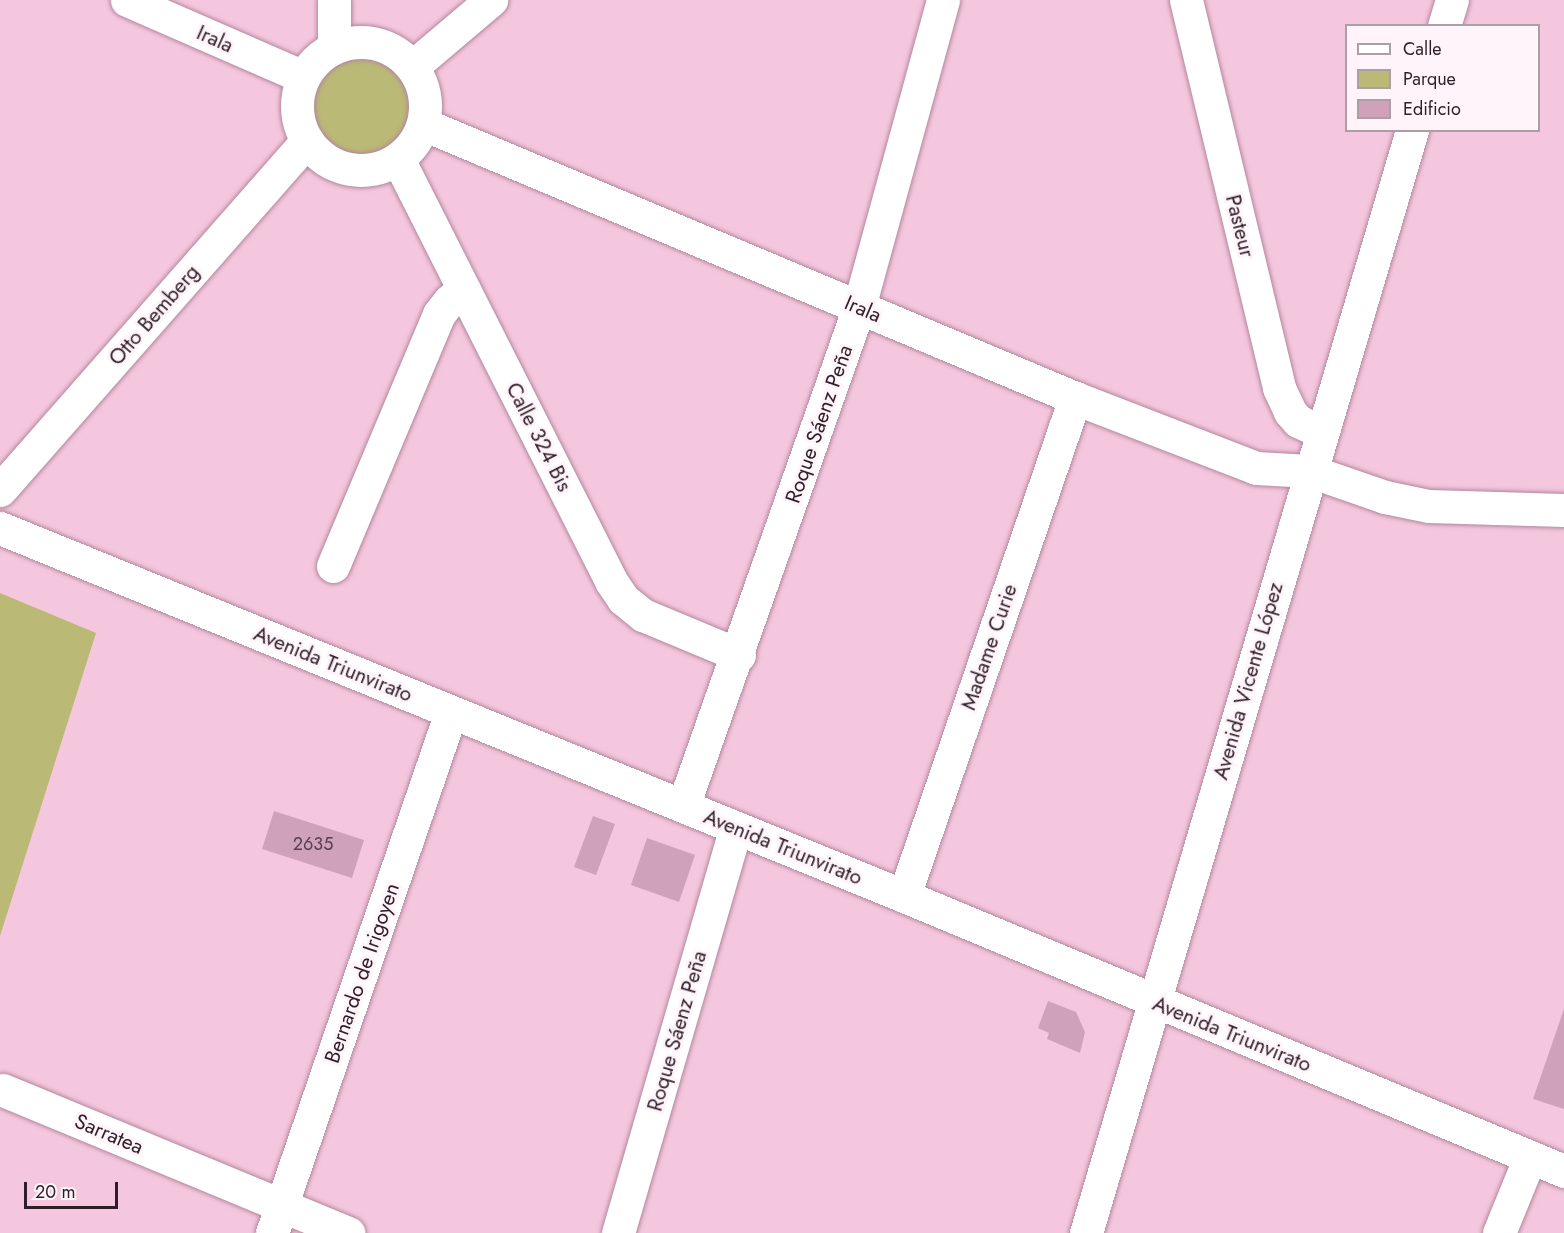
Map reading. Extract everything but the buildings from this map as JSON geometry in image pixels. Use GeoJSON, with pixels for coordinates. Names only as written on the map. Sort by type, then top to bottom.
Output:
{"type":"FeatureCollection","features":[{"type":"Feature","properties":{"kind":"street","name":"Irala"},"geometry":{"type":"LineString","coordinates":[[127,0],[303,77]]}},
{"type":"Feature","properties":{"kind":"street"},"geometry":{"type":"LineString","coordinates":[[334,0],[334,48]]}},
{"type":"Feature","properties":{"kind":"street"},"geometry":{"type":"LineString","coordinates":[[412,67],[491,0]]}},
{"type":"Feature","properties":{"kind":"street","name":"Roque Sáenz Peña"},"geometry":{"type":"LineString","coordinates":[[683,806],[739,655],[859,307],[943,0]]}},
{"type":"Feature","properties":{"kind":"street","name":"Pasteur"},"geometry":{"type":"LineString","coordinates":[[1186,0],[1279,388],[1290,412],[1298,421],[1322,432]]}},
{"type":"Feature","properties":{"kind":"street"},"geometry":{"type":"LineString","coordinates":[[1445,24],[1452,0]]}},
{"type":"Feature","properties":{"kind":"street"},"geometry":{"type":"LineString","coordinates":[[355,42],[376,44],[396,52],[412,67],[424,94],[423,124],[413,144],[398,159],[380,167],[359,170],[339,166],[321,156],[307,141],[298,121],[297,99],[303,77],[316,60],[334,48],[355,42]]}},
{"type":"Feature","properties":{"kind":"street","name":"Irala"},"geometry":{"type":"LineString","coordinates":[[423,124],[1074,398],[1256,468],[1310,471],[1385,497],[1429,506],[1564,510]]}},
{"type":"Feature","properties":{"kind":"street","name":"Avenida Vicente López"},"geometry":{"type":"LineString","coordinates":[[1086,1233],[1411,132]]}},
{"type":"Feature","properties":{"kind":"street","name":"Otto Bemberg"},"geometry":{"type":"LineString","coordinates":[[0,490],[307,141]]}},
{"type":"Feature","properties":{"kind":"street","name":"Calle 324 Bis"},"geometry":{"type":"LineString","coordinates":[[398,159],[611,581],[623,599],[643,615],[739,655]]}},
{"type":"Feature","properties":{"kind":"street"},"geometry":{"type":"LineString","coordinates":[[333,566],[440,314],[449,301],[464,289]]}},
{"type":"Feature","properties":{"kind":"street","name":"Madame Curie"},"geometry":{"type":"LineString","coordinates":[[904,896],[1074,398]]}},
{"type":"Feature","properties":{"kind":"street","name":"Avenida Triunvirato"},"geometry":{"type":"LineString","coordinates":[[0,528],[904,896],[1564,1171]]}},
{"type":"Feature","properties":{"kind":"street","name":"Bernardo de Irigoyen"},"geometry":{"type":"LineString","coordinates":[[277,1220],[451,712]]}},
{"type":"Feature","properties":{"kind":"street","name":"Roque Sáenz Peña"},"geometry":{"type":"LineString","coordinates":[[618,1233],[736,828]]}},
{"type":"Feature","properties":{"kind":"street","name":"Sarratea"},"geometry":{"type":"LineString","coordinates":[[3,1090],[277,1220],[348,1233]]}},
{"type":"Feature","properties":{"kind":"street"},"geometry":{"type":"LineString","coordinates":[[1499,1233],[1530,1157]]}},
{"type":"Feature","properties":{"kind":"green space"},"geometry":{"type":"Polygon","coordinates":[[[361,53],[381,57],[398,68],[409,85],[413,105],[409,125],[398,142],[381,153],[361,157],[341,153],[324,142],[313,125],[309,105],[313,85],[324,68],[341,57],[361,53]]]}},
{"type":"Feature","properties":{"kind":"green space"},"geometry":{"type":"Polygon","coordinates":[[[0,593],[96,633],[0,936],[0,593]]]}}]}
